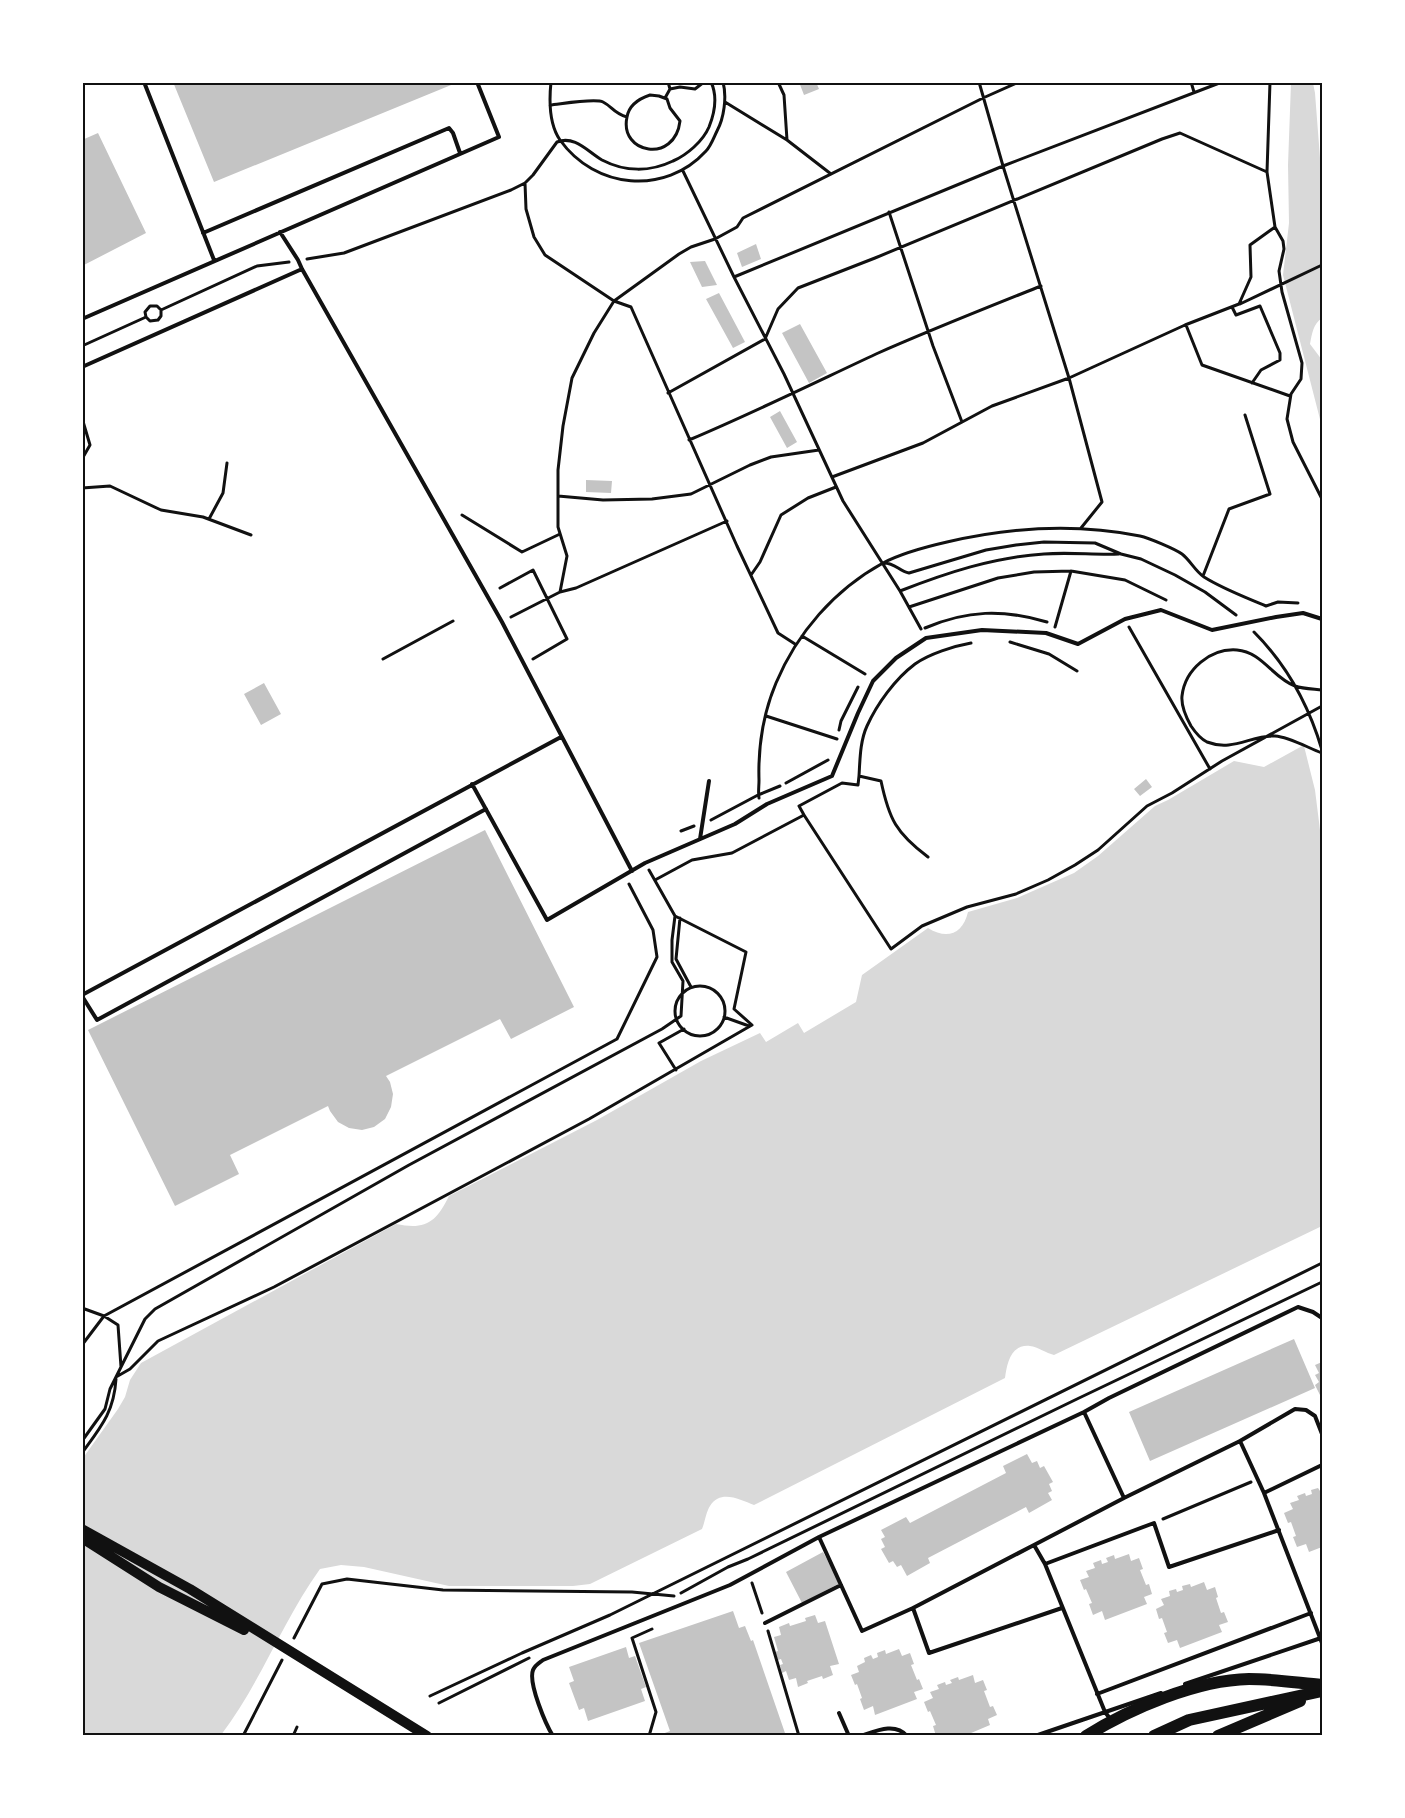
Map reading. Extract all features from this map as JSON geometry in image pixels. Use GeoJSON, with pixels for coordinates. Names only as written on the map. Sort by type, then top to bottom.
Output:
{"type":"FeatureCollection","features":[{"type":"Feature","properties":{"kind":"main road"},"geometry":{"type":"LineString","coordinates":[[82,1529],[190,1589],[427,1736]]}},
{"type":"Feature","properties":{"kind":"main road"},"geometry":{"type":"LineString","coordinates":[[82,1538],[159,1587],[309,1664]]}},
{"type":"Feature","properties":{"kind":"main road"},"geometry":{"type":"LineString","coordinates":[[1086,1736],[1108,1716],[1214,1683],[1250,1679],[1323,1685]]}},
{"type":"Feature","properties":{"kind":"main road"},"geometry":{"type":"LineString","coordinates":[[1218,1736],[1323,1694]]}},
{"type":"Feature","properties":{"kind":"main road"},"geometry":{"type":"LineString","coordinates":[[1154,1736],[1188,1720],[1323,1694]]}},
{"type":"Feature","properties":{"kind":"lane"},"geometry":{"type":"LineString","coordinates":[[144,82],[214,261]]}},
{"type":"Feature","properties":{"kind":"lane"},"geometry":{"type":"LineString","coordinates":[[82,319],[499,137],[477,82]]}},
{"type":"Feature","properties":{"kind":"lane"},"geometry":{"type":"LineString","coordinates":[[203,233],[449,128],[452,130],[460,153]]}},
{"type":"Feature","properties":{"kind":"lane"},"geometry":{"type":"LineString","coordinates":[[280,232],[502,622],[632,871]]}},
{"type":"Feature","properties":{"kind":"lane"},"geometry":{"type":"LineString","coordinates":[[82,367],[302,269]]}},
{"type":"Feature","properties":{"kind":"lane"},"geometry":{"type":"LineString","coordinates":[[472,784],[547,920],[645,863],[735,824],[767,804],[832,776],[873,681],[896,658],[926,638],[982,630],[1046,633],[1078,644],[1125,620],[1161,610],[1212,630],[1303,613],[1323,619]]}},
{"type":"Feature","properties":{"kind":"lane"},"geometry":{"type":"LineString","coordinates":[[486,809],[97,1020],[82,996],[561,737]]}},
{"type":"Feature","properties":{"kind":"lane"},"geometry":{"type":"LineString","coordinates":[[700,839],[709,781]]}},
{"type":"Feature","properties":{"kind":"lane"},"geometry":{"type":"LineString","coordinates":[[553,1736],[544,1718],[533,1683],[532,1675],[536,1665],[543,1660],[730,1585],[819,1538],[1298,1307],[1323,1318]]}},
{"type":"Feature","properties":{"kind":"lane"},"geometry":{"type":"LineString","coordinates":[[819,1538],[862,1631],[914,1608],[1124,1498],[1240,1441],[1295,1409],[1306,1410],[1315,1416],[1323,1434]]}},
{"type":"Feature","properties":{"kind":"lane"},"geometry":{"type":"LineString","coordinates":[[1084,1412],[1124,1498]]}},
{"type":"Feature","properties":{"kind":"lane"},"geometry":{"type":"LineString","coordinates":[[1180,1686],[1322,1640],[1264,1493],[1240,1441]]}},
{"type":"Feature","properties":{"kind":"lane"},"geometry":{"type":"LineString","coordinates":[[1264,1493],[1323,1465]]}},
{"type":"Feature","properties":{"kind":"lane"},"geometry":{"type":"LineString","coordinates":[[1045,1564],[1154,1523],[1168,1567],[1279,1530]]}},
{"type":"Feature","properties":{"kind":"lane"},"geometry":{"type":"LineString","coordinates":[[1034,1545],[1045,1564],[1108,1716]]}},
{"type":"Feature","properties":{"kind":"lane"},"geometry":{"type":"LineString","coordinates":[[765,1623],[841,1585]]}},
{"type":"Feature","properties":{"kind":"lane"},"geometry":{"type":"LineString","coordinates":[[914,1608],[929,1653],[1062,1608]]}},
{"type":"Feature","properties":{"kind":"lane"},"geometry":{"type":"LineString","coordinates":[[1098,1694],[1311,1613]]}},
{"type":"Feature","properties":{"kind":"lane"},"geometry":{"type":"LineString","coordinates":[[1035,1736],[1108,1716],[1170,1690]]}},
{"type":"Feature","properties":{"kind":"lane"},"geometry":{"type":"LineString","coordinates":[[839,1713],[849,1736]]}},
{"type":"Feature","properties":{"kind":"lane"},"geometry":{"type":"LineString","coordinates":[[861,1736],[886,1728],[898,1728],[907,1736]]}},
{"type":"Feature","properties":{"kind":"path"},"geometry":{"type":"LineString","coordinates":[[551,82],[552,120],[560,140],[582,164],[616,180],[651,182],[683,171],[708,150],[723,121],[725,89],[723,82]]}},
{"type":"Feature","properties":{"kind":"path"},"geometry":{"type":"LineString","coordinates":[[664,98],[670,88],[669,82]]}},
{"type":"Feature","properties":{"kind":"path"},"geometry":{"type":"LineString","coordinates":[[670,88],[695,89],[704,82]]}},
{"type":"Feature","properties":{"kind":"path"},"geometry":{"type":"LineString","coordinates":[[161,310],[257,267],[344,253],[511,190],[525,183],[560,140],[575,142],[603,160],[632,170],[647,170],[664,165],[684,156],[707,131],[714,115],[714,89],[711,82]]}},
{"type":"Feature","properties":{"kind":"path"},"geometry":{"type":"LineString","coordinates":[[778,82],[784,95],[788,140]]}},
{"type":"Feature","properties":{"kind":"path"},"geometry":{"type":"LineString","coordinates":[[979,82],[1069,378],[1102,502],[1081,528]]}},
{"type":"Feature","properties":{"kind":"path"},"geometry":{"type":"LineString","coordinates":[[560,592],[567,556],[558,527],[558,470],[563,426],[572,378],[594,333],[614,301],[679,254],[737,227],[743,218],[1018,82]]}},
{"type":"Feature","properties":{"kind":"path"},"geometry":{"type":"LineString","coordinates":[[1191,82],[1194,93]]}},
{"type":"Feature","properties":{"kind":"path"},"geometry":{"type":"LineString","coordinates":[[734,277],[1003,166],[1222,82]]}},
{"type":"Feature","properties":{"kind":"path"},"geometry":{"type":"LineString","coordinates":[[1270,82],[1267,172],[1275,227],[1284,249],[1279,271],[1282,292],[1302,363],[1301,380],[1290,396],[1287,419],[1293,442],[1323,499]]}},
{"type":"Feature","properties":{"kind":"path"},"geometry":{"type":"LineString","coordinates":[[650,95],[664,98],[667,99],[670,108],[680,122],[675,138],[661,149],[653,150],[636,144],[627,129],[628,111],[641,98],[650,95]]}},
{"type":"Feature","properties":{"kind":"path"},"geometry":{"type":"LineString","coordinates":[[550,105],[600,100],[616,114],[627,117]]}},
{"type":"Feature","properties":{"kind":"path"},"geometry":{"type":"LineString","coordinates":[[724,102],[788,140],[831,174]]}},
{"type":"Feature","properties":{"kind":"path"},"geometry":{"type":"LineString","coordinates":[[668,393],[765,339],[778,309],[798,288],[1180,133],[1267,172]]}},
{"type":"Feature","properties":{"kind":"path"},"geometry":{"type":"LineString","coordinates":[[683,171],[843,501],[883,563],[921,629],[945,619],[971,614],[1001,613],[1029,617],[1056,625]]}},
{"type":"Feature","properties":{"kind":"path"},"geometry":{"type":"LineString","coordinates":[[525,183],[526,209],[534,237],[545,255],[614,301],[631,307],[778,633],[795,644]]}},
{"type":"Feature","properties":{"kind":"path"},"geometry":{"type":"LineString","coordinates":[[889,212],[933,346],[962,422]]}},
{"type":"Feature","properties":{"kind":"path"},"geometry":{"type":"LineString","coordinates":[[1239,304],[1251,277],[1251,245],[1275,227]]}},
{"type":"Feature","properties":{"kind":"path"},"geometry":{"type":"LineString","coordinates":[[832,477],[923,443],[992,406],[1069,378],[1323,265]]}},
{"type":"Feature","properties":{"kind":"path"},"geometry":{"type":"LineString","coordinates":[[689,440],[946,323],[1041,286]]}},
{"type":"Feature","properties":{"kind":"path"},"geometry":{"type":"LineString","coordinates":[[150,306],[157,306],[161,310],[160,318],[155,322],[146,317],[146,310],[150,306]]}},
{"type":"Feature","properties":{"kind":"path"},"geometry":{"type":"LineString","coordinates":[[1232,307],[1236,315],[1260,306],[1280,353],[1280,360],[1261,370],[1252,383]]}},
{"type":"Feature","properties":{"kind":"path"},"geometry":{"type":"LineString","coordinates":[[82,346],[146,317]]}},
{"type":"Feature","properties":{"kind":"path"},"geometry":{"type":"LineString","coordinates":[[1185,325],[1202,365],[1290,396]]}},
{"type":"Feature","properties":{"kind":"path"},"geometry":{"type":"LineString","coordinates":[[1203,576],[1229,509],[1270,494],[1245,415]]}},
{"type":"Feature","properties":{"kind":"path"},"geometry":{"type":"LineString","coordinates":[[82,418],[90,445],[82,459]]}},
{"type":"Feature","properties":{"kind":"path"},"geometry":{"type":"LineString","coordinates":[[558,496],[603,500],[652,499],[692,494],[771,457],[819,450]]}},
{"type":"Feature","properties":{"kind":"path"},"geometry":{"type":"LineString","coordinates":[[209,519],[223,493],[228,464]]}},
{"type":"Feature","properties":{"kind":"path"},"geometry":{"type":"LineString","coordinates":[[82,488],[110,486],[162,510],[209,519],[251,535]]}},
{"type":"Feature","properties":{"kind":"path"},"geometry":{"type":"LineString","coordinates":[[751,575],[760,562],[781,515],[808,498],[836,487]]}},
{"type":"Feature","properties":{"kind":"path"},"geometry":{"type":"LineString","coordinates":[[462,515],[522,552],[560,534]]}},
{"type":"Feature","properties":{"kind":"path"},"geometry":{"type":"LineString","coordinates":[[502,622],[560,592],[576,588],[726,521]]}},
{"type":"Feature","properties":{"kind":"path"},"geometry":{"type":"LineString","coordinates":[[758,795],[758,761],[770,698],[795,644],[818,614],[839,594],[883,563],[904,554],[970,536],[1008,530],[1049,527],[1081,528],[1143,537],[1182,554],[1203,576],[1266,606]]}},
{"type":"Feature","properties":{"kind":"path"},"geometry":{"type":"LineString","coordinates":[[883,563],[891,563],[909,573],[986,550],[1044,542],[1095,543],[1121,554],[1044,554],[1017,557],[958,570],[900,591]]}},
{"type":"Feature","properties":{"kind":"path"},"geometry":{"type":"LineString","coordinates":[[500,588],[533,570],[567,639],[533,659]]}},
{"type":"Feature","properties":{"kind":"path"},"geometry":{"type":"LineString","coordinates":[[909,607],[998,578],[1034,572],[1071,571],[1125,580],[1170,602]]}},
{"type":"Feature","properties":{"kind":"path"},"geometry":{"type":"LineString","coordinates":[[1053,635],[1071,571]]}},
{"type":"Feature","properties":{"kind":"path"},"geometry":{"type":"LineString","coordinates":[[1258,610],[1278,602],[1306,605]]}},
{"type":"Feature","properties":{"kind":"path"},"geometry":{"type":"LineString","coordinates":[[1229,617],[1240,615]]}},
{"type":"Feature","properties":{"kind":"path"},"geometry":{"type":"LineString","coordinates":[[1125,620],[1209,769]]}},
{"type":"Feature","properties":{"kind":"path"},"geometry":{"type":"LineString","coordinates":[[383,659],[453,621]]}},
{"type":"Feature","properties":{"kind":"path"},"geometry":{"type":"LineString","coordinates":[[766,716],[837,739],[841,721],[850,700],[865,674],[802,636]]}},
{"type":"Feature","properties":{"kind":"path"},"geometry":{"type":"LineString","coordinates":[[1001,641],[1020,644],[1049,654],[1077,672]]}},
{"type":"Feature","properties":{"kind":"path"},"geometry":{"type":"LineString","coordinates":[[980,642],[957,646],[916,664],[889,690],[867,727],[860,754],[858,785],[842,783],[799,806],[891,949],[922,926],[967,907],[1016,894],[1076,865],[1098,850],[1147,806],[1323,706]]}},
{"type":"Feature","properties":{"kind":"path"},"geometry":{"type":"LineString","coordinates":[[1323,690],[1295,686],[1279,676],[1256,656],[1238,650],[1214,654],[1199,662],[1188,678],[1182,697],[1185,716],[1194,731],[1206,741],[1222,746],[1239,744],[1258,737],[1274,736],[1287,738],[1323,753]]}},
{"type":"Feature","properties":{"kind":"path"},"geometry":{"type":"LineString","coordinates":[[717,818],[758,795],[789,782],[831,757]]}},
{"type":"Feature","properties":{"kind":"path"},"geometry":{"type":"LineString","coordinates":[[859,776],[881,780],[887,808],[897,828],[909,842],[928,857]]}},
{"type":"Feature","properties":{"kind":"path"},"geometry":{"type":"LineString","coordinates":[[655,880],[692,860],[732,853],[804,815]]}},
{"type":"Feature","properties":{"kind":"path"},"geometry":{"type":"LineString","coordinates":[[82,1441],[105,1409],[110,1389],[145,1319],[155,1309],[408,1165],[653,1034],[681,1016],[683,981],[672,962],[675,916],[645,863]]}},
{"type":"Feature","properties":{"kind":"path"},"geometry":{"type":"LineString","coordinates":[[82,1346],[104,1316],[617,1039],[657,957],[653,930],[624,876]]}},
{"type":"Feature","properties":{"kind":"path"},"geometry":{"type":"LineString","coordinates":[[116,1377],[130,1369],[158,1341],[274,1287],[589,1119],[752,1024],[734,1009],[746,952],[675,916]]}},
{"type":"Feature","properties":{"kind":"path"},"geometry":{"type":"LineString","coordinates":[[680,918],[676,958],[692,987]]}},
{"type":"Feature","properties":{"kind":"path"},"geometry":{"type":"LineString","coordinates":[[677,1018],[684,1029],[691,1034],[707,1035],[715,1031],[724,1017],[723,1002],[714,990],[699,986],[692,987],[683,993]]}},
{"type":"Feature","properties":{"kind":"path"},"geometry":{"type":"LineString","coordinates":[[724,1017],[749,1026]]}},
{"type":"Feature","properties":{"kind":"path"},"geometry":{"type":"LineString","coordinates":[[676,1070],[659,1043],[684,1029]]}},
{"type":"Feature","properties":{"kind":"path"},"geometry":{"type":"LineString","coordinates":[[430,1696],[654,1594],[1323,1263]]}},
{"type":"Feature","properties":{"kind":"path"},"geometry":{"type":"LineString","coordinates":[[664,1600],[1045,1414],[1323,1282]]}},
{"type":"Feature","properties":{"kind":"path"},"geometry":{"type":"LineString","coordinates":[[82,1308],[104,1316],[118,1325],[121,1367]]}},
{"type":"Feature","properties":{"kind":"path"},"geometry":{"type":"LineString","coordinates":[[82,1453],[110,1412],[115,1394],[116,1377]]}},
{"type":"Feature","properties":{"kind":"path"},"geometry":{"type":"LineString","coordinates":[[1154,1523],[1258,1479]]}},
{"type":"Feature","properties":{"kind":"path"},"geometry":{"type":"LineString","coordinates":[[748,1546],[749,1575],[800,1736]]}},
{"type":"Feature","properties":{"kind":"path"},"geometry":{"type":"LineString","coordinates":[[290,1644],[322,1584],[346,1579],[443,1590],[518,1589],[674,1596]]}},
{"type":"Feature","properties":{"kind":"path"},"geometry":{"type":"LineString","coordinates":[[649,1736],[656,1712],[632,1638],[652,1629]]}},
{"type":"Feature","properties":{"kind":"path"},"geometry":{"type":"LineString","coordinates":[[243,1736],[285,1654]]}},
{"type":"Feature","properties":{"kind":"path"},"geometry":{"type":"LineString","coordinates":[[439,1703],[534,1656]]}},
{"type":"Feature","properties":{"kind":"path"},"geometry":{"type":"LineString","coordinates":[[293,1736],[297,1727]]}},
{"type":"Feature","properties":{"kind":"shaded area"},"geometry":{"type":"Polygon","coordinates":[[[1291,83],[1313,83],[1315,93],[1322,184],[1322,318],[1315,326],[1310,344],[1322,360],[1322,427],[1283,275],[1289,223],[1288,165],[1291,83]]]}},
{"type":"Feature","properties":{"kind":"shaded area"},"geometry":{"type":"Polygon","coordinates":[[[1322,711],[1322,1226],[1054,1355],[1030,1346],[1018,1348],[1011,1356],[1005,1378],[754,1505],[731,1497],[720,1498],[714,1501],[707,1511],[702,1529],[590,1584],[449,1586],[364,1567],[341,1565],[320,1569],[294,1610],[248,1695],[221,1735],[83,1736],[83,1458],[118,1409],[125,1397],[130,1380],[141,1363],[396,1224],[415,1226],[428,1222],[439,1213],[449,1196],[597,1120],[701,1061],[760,1033],[766,1042],[798,1023],[804,1033],[856,1002],[862,975],[928,928],[942,934],[953,933],[962,925],[968,912],[1017,898],[1074,873],[1098,856],[1155,806],[1234,761],[1264,767],[1313,740],[1322,711]]]}},
{"type":"Feature","properties":{"kind":"pier"},"geometry":{"type":"Polygon","coordinates":[[[1322,708],[1322,846],[1315,790],[1303,742],[1310,739],[1303,722],[1322,708]]]}},
{"type":"Feature","properties":{"kind":"building"},"geometry":{"type":"Polygon","coordinates":[[[173,82],[456,82],[456,83],[214,182],[173,82]]]}},
{"type":"Feature","properties":{"kind":"building"},"geometry":{"type":"Polygon","coordinates":[[[799,82],[816,82],[819,89],[804,95],[799,82]]]}},
{"type":"Feature","properties":{"kind":"building"},"geometry":{"type":"Polygon","coordinates":[[[98,133],[146,233],[82,266],[82,140],[98,133]]]}},
{"type":"Feature","properties":{"kind":"building"},"geometry":{"type":"Polygon","coordinates":[[[756,244],[761,259],[742,267],[737,253],[756,244]]]}},
{"type":"Feature","properties":{"kind":"building"},"geometry":{"type":"Polygon","coordinates":[[[705,261],[717,285],[702,287],[690,262],[705,261]]]}},
{"type":"Feature","properties":{"kind":"building"},"geometry":{"type":"Polygon","coordinates":[[[719,293],[745,342],[733,348],[706,299],[719,293]]]}},
{"type":"Feature","properties":{"kind":"building"},"geometry":{"type":"Polygon","coordinates":[[[800,324],[827,373],[809,383],[782,333],[800,324]]]}},
{"type":"Feature","properties":{"kind":"building"},"geometry":{"type":"Polygon","coordinates":[[[780,411],[797,442],[787,448],[770,417],[780,411]]]}},
{"type":"Feature","properties":{"kind":"building"},"geometry":{"type":"Polygon","coordinates":[[[586,480],[612,481],[611,493],[586,492],[586,480]]]}},
{"type":"Feature","properties":{"kind":"building"},"geometry":{"type":"Polygon","coordinates":[[[264,683],[281,714],[261,725],[244,694],[264,683]]]}},
{"type":"Feature","properties":{"kind":"building"},"geometry":{"type":"Polygon","coordinates":[[[1146,779],[1152,787],[1140,796],[1134,789],[1146,779]]]}},
{"type":"Feature","properties":{"kind":"building"},"geometry":{"type":"Polygon","coordinates":[[[485,830],[574,1007],[511,1039],[500,1019],[386,1076],[393,1094],[391,1107],[385,1119],[374,1127],[362,1130],[349,1128],[338,1122],[328,1106],[230,1155],[239,1174],[175,1206],[88,1030],[485,830]]]}},
{"type":"Feature","properties":{"kind":"building"},"geometry":{"type":"Polygon","coordinates":[[[1294,1339],[1315,1388],[1150,1461],[1129,1412],[1294,1339]]]}},
{"type":"Feature","properties":{"kind":"building"},"geometry":{"type":"Polygon","coordinates":[[[1322,1362],[1322,1399],[1315,1385],[1319,1382],[1315,1375],[1319,1373],[1315,1365],[1322,1362]]]}},
{"type":"Feature","properties":{"kind":"building"},"geometry":{"type":"Polygon","coordinates":[[[1027,1454],[1032,1463],[1037,1461],[1040,1468],[1044,1466],[1053,1482],[1049,1484],[1052,1491],[1048,1493],[1052,1500],[1029,1513],[1026,1507],[928,1558],[930,1563],[907,1576],[901,1565],[897,1567],[893,1561],[889,1563],[881,1549],[885,1547],[881,1539],[885,1537],[881,1530],[906,1517],[910,1523],[1006,1473],[1003,1466],[1027,1454]]]}},
{"type":"Feature","properties":{"kind":"building"},"geometry":{"type":"Polygon","coordinates":[[[1318,1488],[1322,1490],[1322,1547],[1309,1552],[1306,1544],[1297,1547],[1291,1522],[1288,1523],[1284,1513],[1293,1509],[1290,1503],[1299,1500],[1297,1496],[1305,1493],[1306,1496],[1312,1494],[1311,1490],[1318,1488]]]}},
{"type":"Feature","properties":{"kind":"building"},"geometry":{"type":"Polygon","coordinates":[[[823,1552],[840,1583],[802,1603],[786,1572],[823,1552]]]}},
{"type":"Feature","properties":{"kind":"building"},"geometry":{"type":"Polygon","coordinates":[[[1129,1554],[1131,1561],[1139,1558],[1143,1569],[1140,1570],[1146,1585],[1149,1584],[1152,1594],[1144,1597],[1147,1604],[1105,1620],[1102,1611],[1093,1615],[1089,1604],[1092,1603],[1080,1580],[1089,1577],[1086,1571],[1095,1568],[1093,1563],[1101,1560],[1102,1564],[1108,1562],[1106,1558],[1114,1555],[1115,1559],[1129,1554]]]}},
{"type":"Feature","properties":{"kind":"building"},"geometry":{"type":"Polygon","coordinates":[[[1204,1582],[1207,1590],[1215,1587],[1221,1613],[1224,1612],[1228,1622],[1219,1625],[1222,1632],[1180,1648],[1177,1640],[1168,1643],[1164,1633],[1167,1632],[1156,1609],[1164,1605],[1161,1599],[1170,1596],[1169,1591],[1176,1589],[1177,1592],[1183,1590],[1182,1586],[1190,1584],[1191,1587],[1204,1582]]]}},
{"type":"Feature","properties":{"kind":"building"},"geometry":{"type":"Polygon","coordinates":[[[733,1611],[739,1628],[745,1626],[751,1641],[753,1640],[786,1736],[657,1736],[670,1731],[639,1643],[733,1611]]]}},
{"type":"Feature","properties":{"kind":"building"},"geometry":{"type":"Polygon","coordinates":[[[815,1615],[818,1623],[825,1621],[839,1664],[830,1666],[833,1675],[807,1681],[808,1683],[798,1687],[796,1678],[789,1680],[786,1671],[782,1673],[780,1665],[783,1664],[781,1659],[778,1660],[775,1652],[778,1651],[774,1637],[781,1635],[779,1627],[806,1621],[805,1618],[815,1615]]]}},
{"type":"Feature","properties":{"kind":"building"},"geometry":{"type":"Polygon","coordinates":[[[626,1647],[629,1658],[635,1656],[646,1687],[641,1689],[645,1701],[588,1721],[584,1708],[579,1710],[569,1683],[574,1681],[569,1667],[626,1647]]]}},
{"type":"Feature","properties":{"kind":"building"},"geometry":{"type":"Polygon","coordinates":[[[899,1649],[902,1656],[910,1653],[914,1664],[911,1665],[923,1689],[914,1692],[917,1699],[875,1715],[873,1706],[864,1710],[857,1684],[855,1685],[851,1675],[859,1672],[857,1666],[865,1662],[864,1658],[871,1655],[873,1659],[878,1657],[877,1653],[885,1650],[886,1654],[899,1649]]]}},
{"type":"Feature","properties":{"kind":"building"},"geometry":{"type":"Polygon","coordinates":[[[973,1675],[975,1683],[983,1680],[990,1707],[993,1706],[997,1715],[988,1719],[990,1725],[964,1736],[947,1736],[946,1733],[936,1736],[933,1726],[936,1725],[924,1702],[933,1698],[930,1692],[939,1689],[937,1685],[945,1682],[946,1685],[952,1683],[950,1680],[958,1677],[959,1680],[973,1675]]]}}]}
